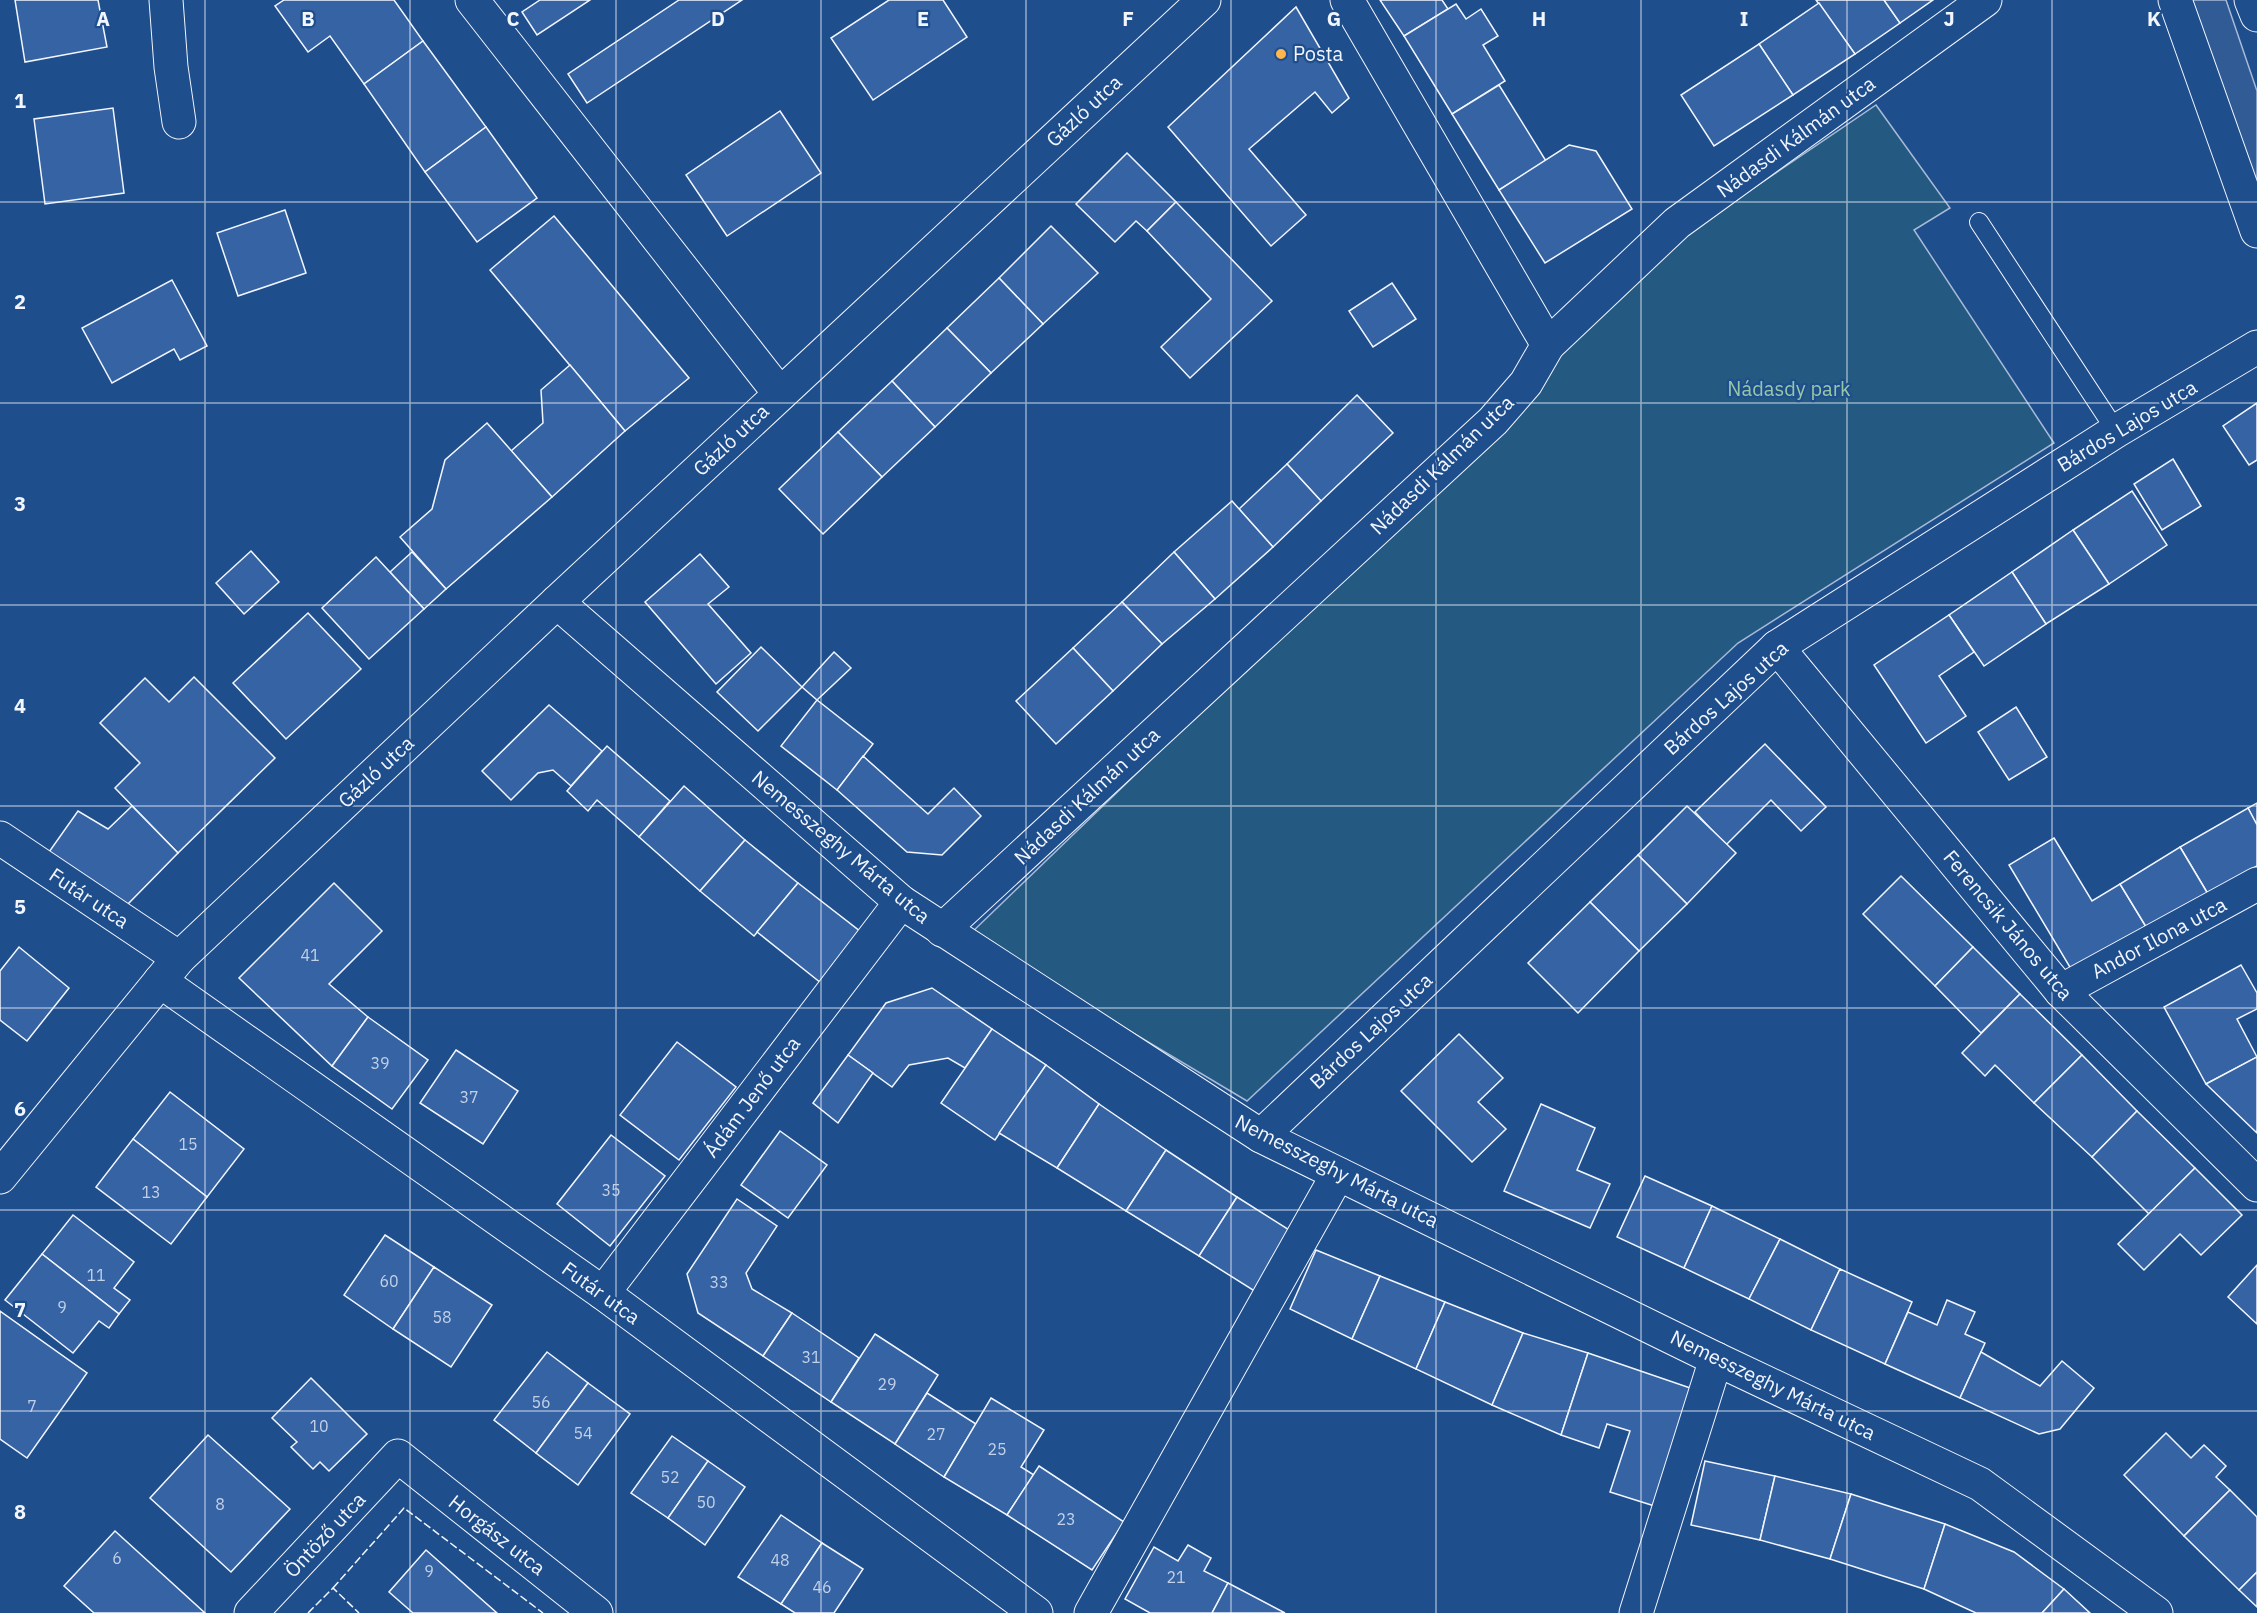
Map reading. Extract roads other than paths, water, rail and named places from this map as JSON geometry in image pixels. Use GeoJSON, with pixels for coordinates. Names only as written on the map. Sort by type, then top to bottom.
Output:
{"type":"FeatureCollection","features":[{"type":"Feature","properties":{"kind":"street"},"geometry":{"type":"LineString","coordinates":[[166,0],[171,67],[179,122]]}},
{"type":"Feature","properties":{"kind":"street","name":"Gázló utca"},"geometry":{"type":"LineString","coordinates":[[472,0],[780,394]]}},
{"type":"Feature","properties":{"kind":"street","name":"Gázló utca"},"geometry":{"type":"LineString","coordinates":[[0,1177],[170,969],[557,602],[1204,0]]}},
{"type":"Feature","properties":{"kind":"street"},"geometry":{"type":"LineString","coordinates":[[1347,0],[1548,345]]}},
{"type":"Feature","properties":{"kind":"street","name":"Nádasdi Kálmán utca"},"geometry":{"type":"LineString","coordinates":[[942,930],[1493,421],[1526,383],[1548,345],[1677,223],[1985,0]]}},
{"type":"Feature","properties":{"kind":"street"},"geometry":{"type":"LineString","coordinates":[[2175,0],[2257,231]]}},
{"type":"Feature","properties":{"kind":"street"},"geometry":{"type":"LineString","coordinates":[[2251,0],[2257,15]]}},
{"type":"Feature","properties":{"kind":"street","name":"Bárdos Lajos utca"},"geometry":{"type":"LineString","coordinates":[[1261,1136],[1777,647],[2116,430],[2257,347]]}},
{"type":"Feature","properties":{"kind":"street","name":"Nemesszeghy Márta utca"},"geometry":{"type":"LineString","coordinates":[[557,602],[901,902],[1261,1136],[1716,1359],[1980,1484],[2156,1613]]}},
{"type":"Feature","properties":{"kind":"street","name":"Ferencsik János utca"},"geometry":{"type":"LineString","coordinates":[[1777,647],[2061,991],[2257,1185]]}},
{"type":"Feature","properties":{"kind":"street","name":"Futár utca"},"geometry":{"type":"LineString","coordinates":[[0,838],[170,969],[603,1293],[1036,1613]]}},
{"type":"Feature","properties":{"kind":"street","name":"Andor Ilona utca"},"geometry":{"type":"LineString","coordinates":[[2061,991],[2257,885]]}},
{"type":"Feature","properties":{"kind":"street","name":"Ádám Jenő utca"},"geometry":{"type":"LineString","coordinates":[[603,1293],[901,902]]}},
{"type":"Feature","properties":{"kind":"street"},"geometry":{"type":"LineString","coordinates":[[1091,1613],[1338,1174]]}},
{"type":"Feature","properties":{"kind":"street"},"geometry":{"type":"LineString","coordinates":[[1636,1613],[1716,1359]]}},
{"type":"Feature","properties":{"kind":"street","name":"Öntöző utca"},"geometry":{"type":"LineString","coordinates":[[251,1613],[398,1456]]}},
{"type":"Feature","properties":{"kind":"street","name":"Horgász utca"},"geometry":{"type":"LineString","coordinates":[[398,1456],[596,1613]]}},
{"type":"Feature","properties":{"kind":"lane"},"geometry":{"type":"LineString","coordinates":[[1980,222],[2116,430]]}},
{"type":"Feature","properties":{"kind":"place","name":"Posta"},"geometry":{"type":"Point","coordinates":[1281,54]}},
{"type":"Feature","properties":{"kind":"park label","name":"Nádasdy park"},"geometry":{"type":"Point","coordinates":[1789,389]}}]}
